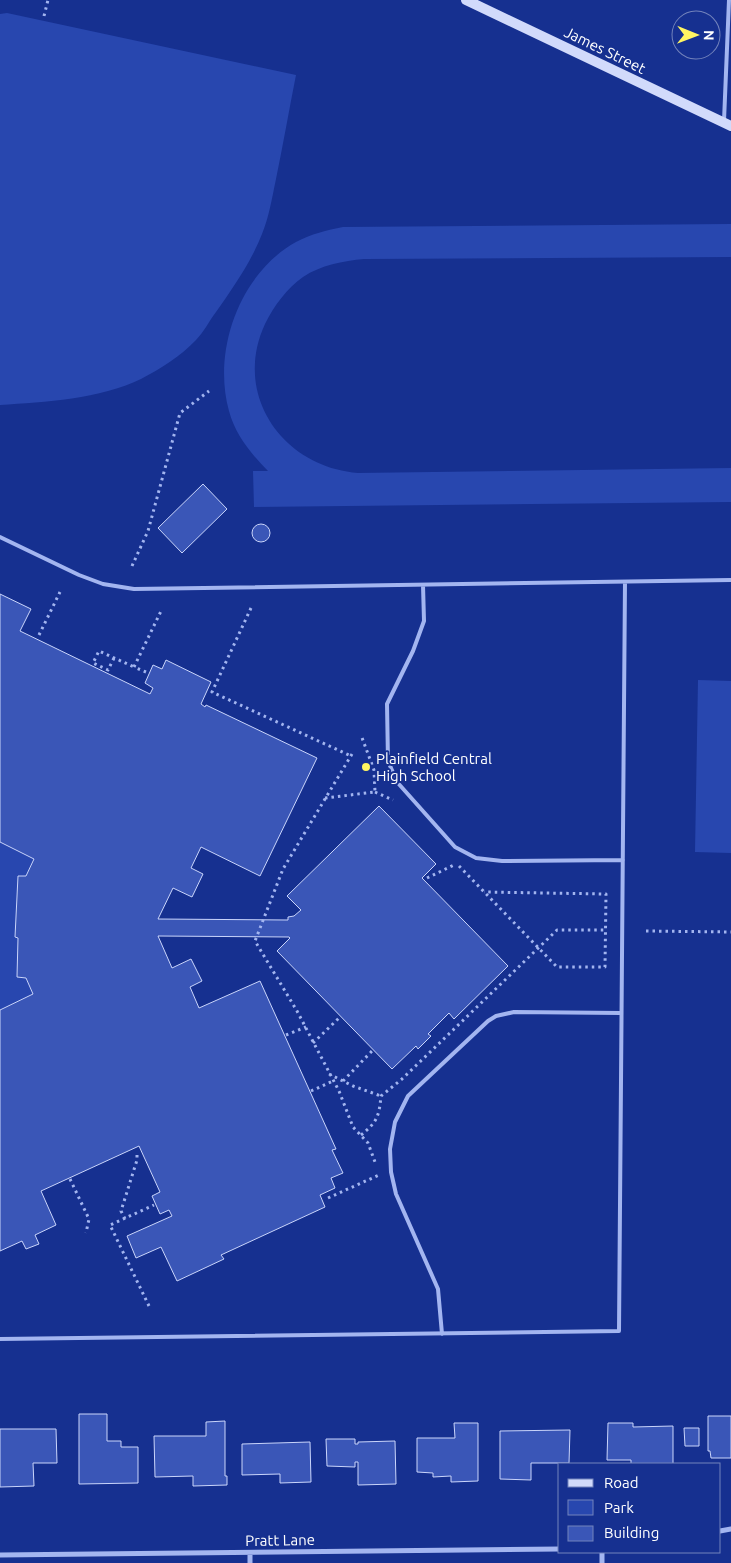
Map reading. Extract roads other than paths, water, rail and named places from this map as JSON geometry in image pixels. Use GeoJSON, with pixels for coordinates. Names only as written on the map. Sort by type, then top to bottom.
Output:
{"type":"FeatureCollection","features":[{"type":"Feature","properties":{"kind":"street","name":"James Street"},"geometry":{"type":"LineString","coordinates":[[466,0],[728,124]]}},
{"type":"Feature","properties":{"kind":"street","name":"Pratt Lane"},"geometry":{"type":"LineString","coordinates":[[0,1556],[558,1549]]}},
{"type":"Feature","properties":{"kind":"street"},"geometry":{"type":"LineString","coordinates":[[250,1553],[250,1563]]}},
{"type":"Feature","properties":{"kind":"lane"},"geometry":{"type":"LineString","coordinates":[[728,124],[729,0]]}},
{"type":"Feature","properties":{"kind":"lane"},"geometry":{"type":"LineString","coordinates":[[0,537],[79,575],[103,584],[134,589],[731,580]]}},
{"type":"Feature","properties":{"kind":"lane"},"geometry":{"type":"LineString","coordinates":[[0,1339],[619,1332],[625,582]]}},
{"type":"Feature","properties":{"kind":"lane"},"geometry":{"type":"LineString","coordinates":[[423,585],[424,621],[413,651],[387,704],[388,761],[398,782],[455,846],[476,858],[502,861],[623,860]]}},
{"type":"Feature","properties":{"kind":"lane"},"geometry":{"type":"LineString","coordinates":[[442,1334],[438,1289],[396,1194],[391,1172],[390,1149],[395,1122],[408,1096],[488,1021],[496,1016],[514,1012],[622,1013]]}},
{"type":"Feature","properties":{"kind":"place","name":"Plainfield Central High School"},"geometry":{"type":"Point","coordinates":[366,767]}}]}
